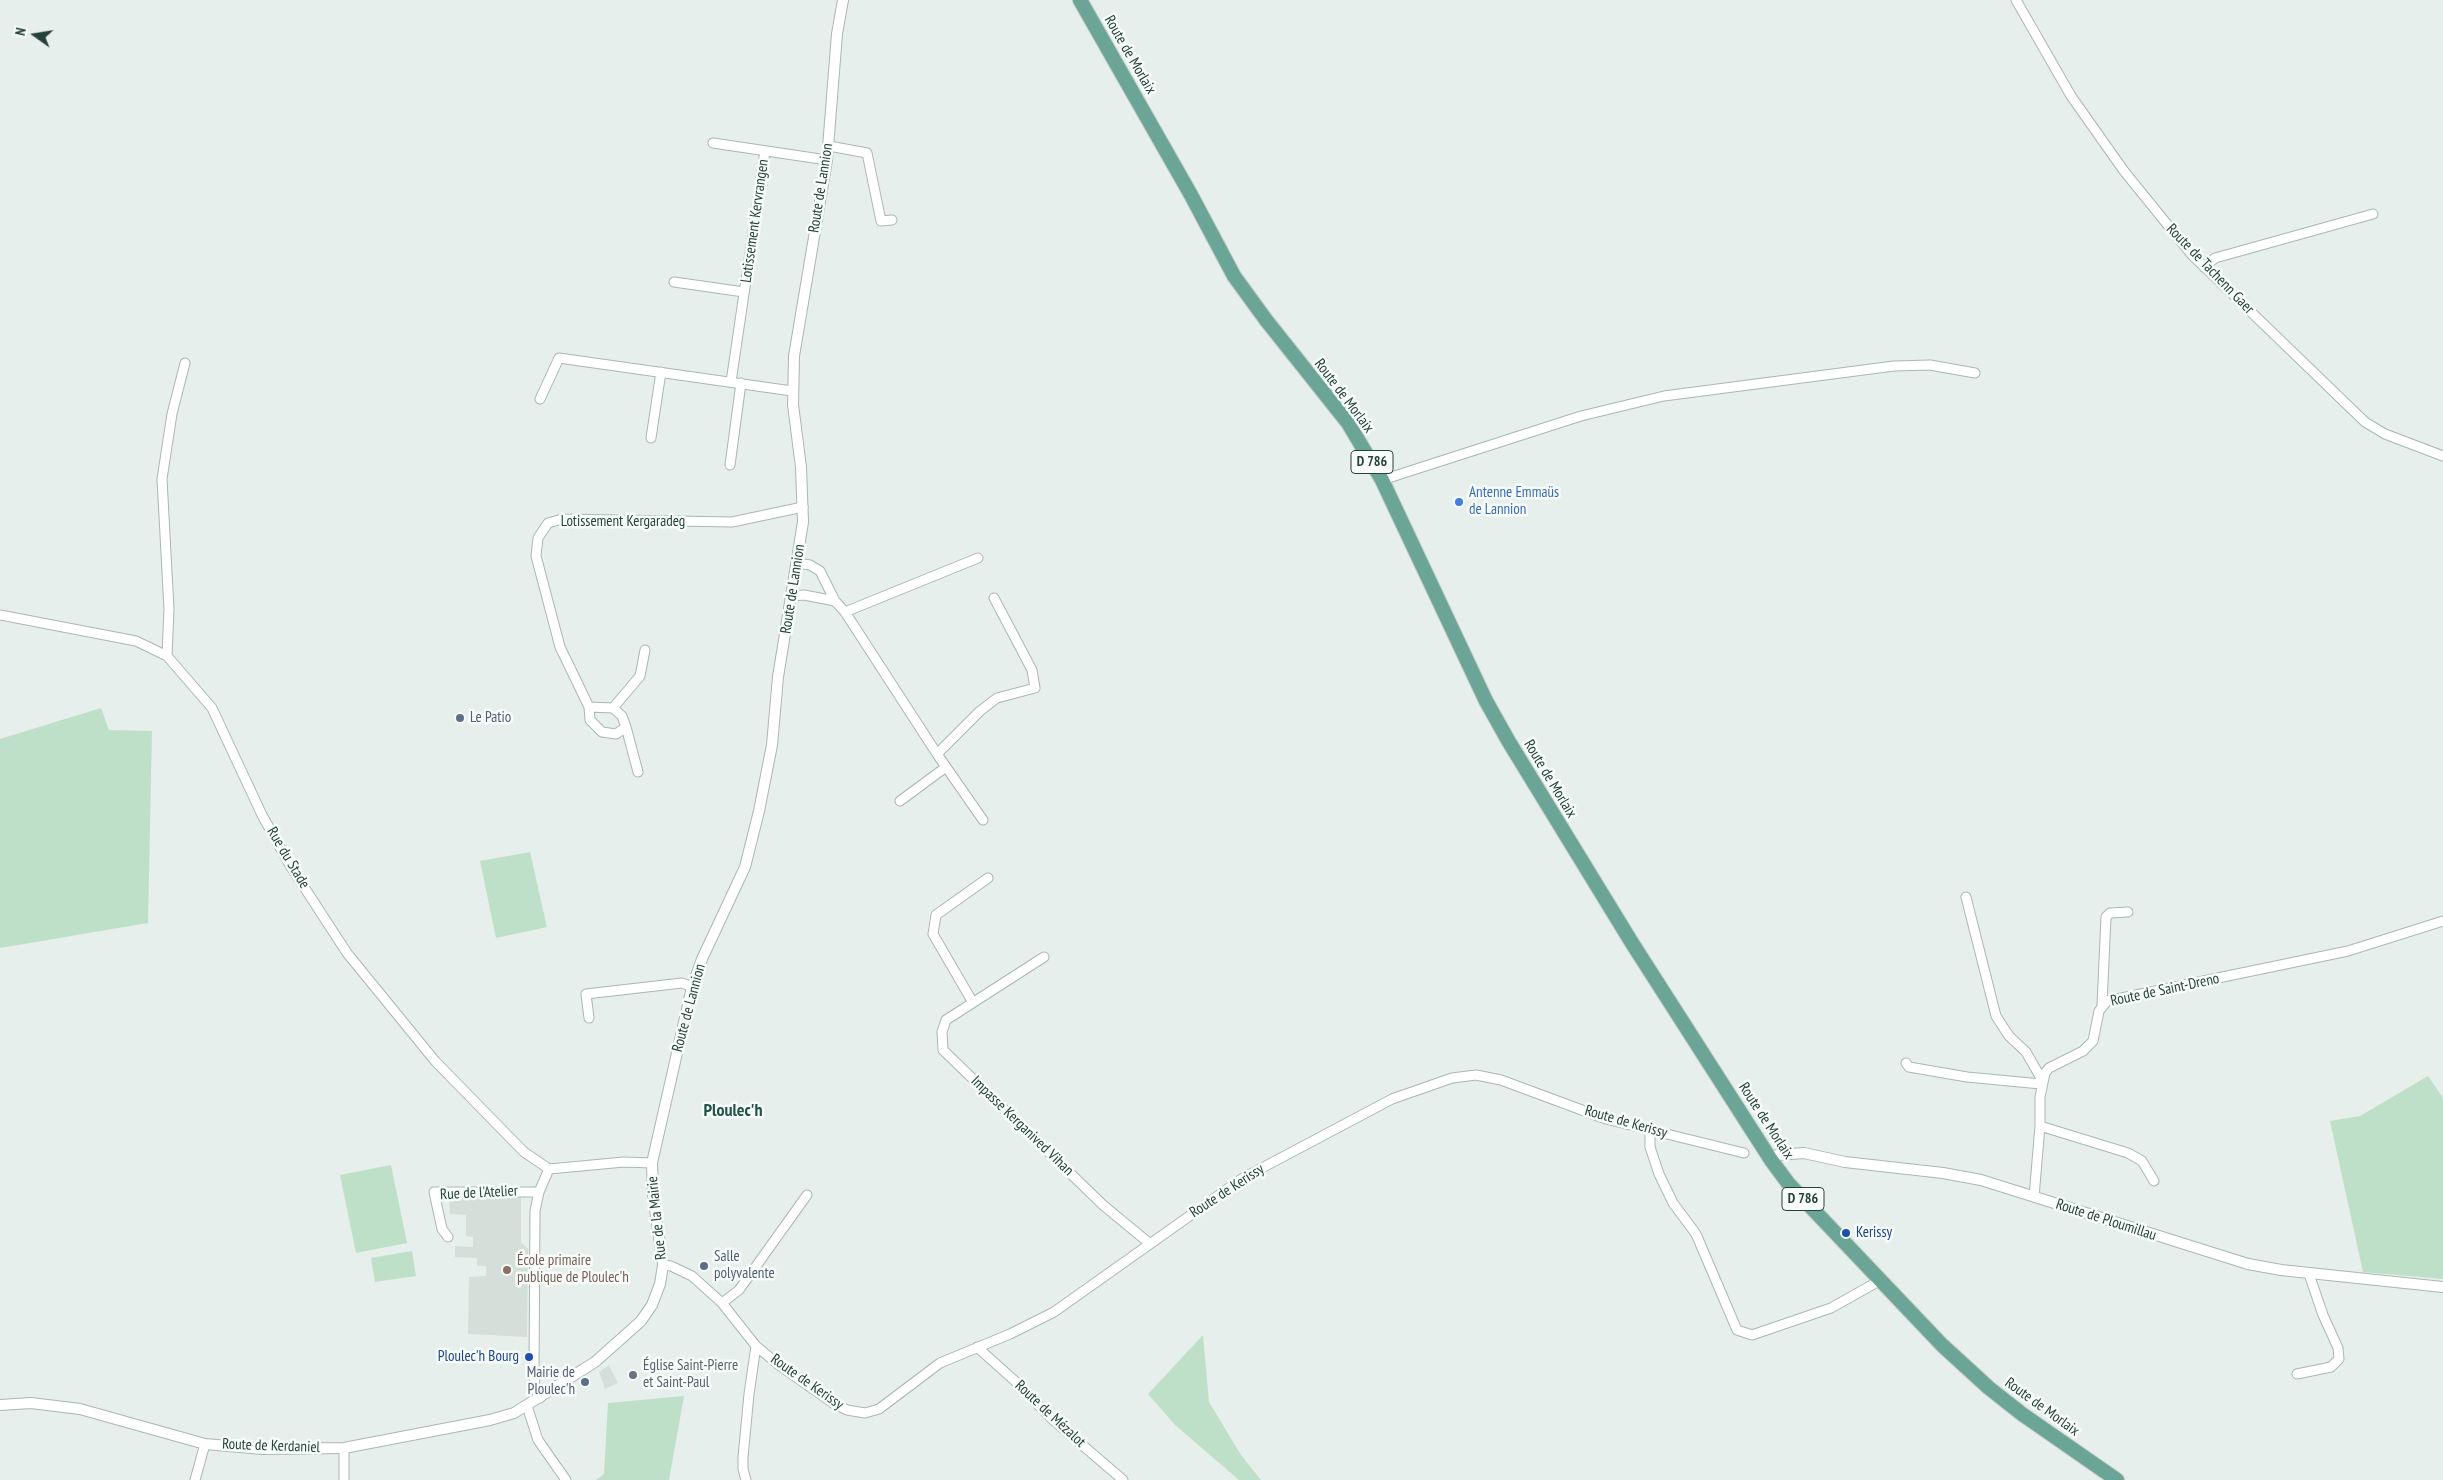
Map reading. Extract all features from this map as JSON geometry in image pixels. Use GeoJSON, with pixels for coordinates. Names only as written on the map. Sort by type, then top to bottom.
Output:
{"type":"FeatureCollection","features":[{"type":"Feature","properties":{"kind":"main road","name":"Route de Morlaix"},"geometry":{"type":"LineString","coordinates":[[1080,0],[1191,195],[1234,276],[1266,320],[1348,423],[1382,480],[1486,701],[1509,742],[1632,943],[1771,1160],[1788,1183],[1879,1281],[1942,1345],[1989,1388],[2116,1480]]}},
{"type":"Feature","properties":{"kind":"street","name":"Route de Lannion"},"geometry":{"type":"LineString","coordinates":[[652,1163],[692,987],[702,959],[745,867],[772,745],[778,678],[797,563],[803,507],[802,467],[792,391],[794,356],[829,146],[837,34],[843,0]]}},
{"type":"Feature","properties":{"kind":"street","name":"Route de Tachenn Gaer"},"geometry":{"type":"LineString","coordinates":[[2016,0],[2071,96],[2124,170],[2186,247],[2365,422],[2385,434],[2443,456]]}},
{"type":"Feature","properties":{"kind":"street","name":"Lotissement Kervrangen"},"geometry":{"type":"LineString","coordinates":[[713,143],[827,160]]}},
{"type":"Feature","properties":{"kind":"street"},"geometry":{"type":"LineString","coordinates":[[829,146],[867,152],[881,221],[892,220]]}},
{"type":"Feature","properties":{"kind":"street","name":"Lotissement Kervrangen"},"geometry":{"type":"LineString","coordinates":[[730,465],[744,292],[765,151]]}},
{"type":"Feature","properties":{"kind":"street"},"geometry":{"type":"LineString","coordinates":[[2204,266],[2215,258],[2226,254],[2373,214]]}},
{"type":"Feature","properties":{"kind":"street","name":"Lotissement Kervrangen"},"geometry":{"type":"LineString","coordinates":[[674,282],[744,292]]}},
{"type":"Feature","properties":{"kind":"street"},"geometry":{"type":"LineString","coordinates":[[540,399],[558,358],[792,391]]}},
{"type":"Feature","properties":{"kind":"street"},"geometry":{"type":"LineString","coordinates":[[167,656],[169,609],[162,479],[172,414],[185,363]]}},
{"type":"Feature","properties":{"kind":"street"},"geometry":{"type":"LineString","coordinates":[[1382,480],[1581,416],[1664,396],[1894,366],[1930,365],[1975,373]]}},
{"type":"Feature","properties":{"kind":"street"},"geometry":{"type":"LineString","coordinates":[[651,438],[661,372]]}},
{"type":"Feature","properties":{"kind":"street","name":"Lotissement Kergaradeg"},"geometry":{"type":"LineString","coordinates":[[626,728],[616,734],[602,732],[590,720],[589,707],[560,647],[536,556],[538,538],[548,523],[562,519],[732,522],[803,507]]}},
{"type":"Feature","properties":{"kind":"street"},"geometry":{"type":"LineString","coordinates":[[845,612],[978,558]]}},
{"type":"Feature","properties":{"kind":"street"},"geometry":{"type":"LineString","coordinates":[[797,563],[810,565],[820,571],[836,601],[983,820]]}},
{"type":"Feature","properties":{"kind":"street"},"geometry":{"type":"LineString","coordinates":[[792,596],[804,595],[836,601]]}},
{"type":"Feature","properties":{"kind":"street"},"geometry":{"type":"LineString","coordinates":[[937,754],[980,711],[997,698],[1035,688],[1032,670],[994,598]]}},
{"type":"Feature","properties":{"kind":"street","name":"Rue du Stade"},"geometry":{"type":"LineString","coordinates":[[0,615],[136,641],[167,656],[212,708],[262,815],[291,867],[347,953],[435,1061],[524,1152],[549,1169]]}},
{"type":"Feature","properties":{"kind":"street"},"geometry":{"type":"LineString","coordinates":[[614,708],[640,676],[645,650]]}},
{"type":"Feature","properties":{"kind":"street"},"geometry":{"type":"LineString","coordinates":[[589,707],[614,708],[622,716],[638,772]]}},
{"type":"Feature","properties":{"kind":"street"},"geometry":{"type":"LineString","coordinates":[[900,801],[946,767]]}},
{"type":"Feature","properties":{"kind":"street"},"geometry":{"type":"LineString","coordinates":[[988,878],[936,915],[933,934],[972,1001],[1044,956]]}},
{"type":"Feature","properties":{"kind":"street"},"geometry":{"type":"LineString","coordinates":[[1966,897],[1996,1016],[2009,1036],[2026,1052],[2042,1082],[2034,1197]]}},
{"type":"Feature","properties":{"kind":"street"},"geometry":{"type":"LineString","coordinates":[[2102,1005],[2106,917],[2110,913],[2128,912]]}},
{"type":"Feature","properties":{"kind":"street","name":"Route de Saint-Dreno"},"geometry":{"type":"LineString","coordinates":[[2042,1082],[2050,1068],[2083,1051],[2093,1041],[2102,1005],[2113,999],[2354,950],[2443,921]]}},
{"type":"Feature","properties":{"kind":"street"},"geometry":{"type":"LineString","coordinates":[[589,1018],[586,994],[682,983],[692,987]]}},
{"type":"Feature","properties":{"kind":"street","name":"Impasse Kerganived Vihan"},"geometry":{"type":"LineString","coordinates":[[972,1001],[946,1020],[942,1032],[943,1050],[1102,1205],[1149,1243]]}},
{"type":"Feature","properties":{"kind":"street"},"geometry":{"type":"LineString","coordinates":[[1906,1063],[1909,1068],[1967,1077],[2042,1082]]}},
{"type":"Feature","properties":{"kind":"street","name":"Route de Kerissy"},"geometry":{"type":"LineString","coordinates":[[663,1265],[671,1266],[692,1276],[722,1303],[756,1346],[779,1365],[833,1403],[847,1410],[865,1413],[885,1406],[940,1363],[1054,1312],[1243,1178],[1392,1099],[1452,1078],[1476,1075],[1501,1080],[1606,1119],[1744,1153]]}},
{"type":"Feature","properties":{"kind":"street"},"geometry":{"type":"LineString","coordinates":[[2040,1126],[2128,1153],[2142,1161],[2154,1181]]}},
{"type":"Feature","properties":{"kind":"street"},"geometry":{"type":"LineString","coordinates":[[1650,1130],[1650,1147],[1659,1174],[1673,1203],[1696,1234],[1737,1330],[1752,1334],[1831,1308],[1879,1281]]}},
{"type":"Feature","properties":{"kind":"street","name":"Route de Ploumillau"},"geometry":{"type":"LineString","coordinates":[[1771,1160],[1777,1155],[1804,1153],[1845,1162],[1943,1173],[1981,1180],[2221,1257],[2309,1274],[2443,1287]]}},
{"type":"Feature","properties":{"kind":"street"},"geometry":{"type":"LineString","coordinates":[[540,1398],[535,1389],[536,1211],[539,1192],[549,1169],[624,1162],[652,1163]]}},
{"type":"Feature","properties":{"kind":"street","name":"Rue de la Mairie"},"geometry":{"type":"LineString","coordinates":[[540,1398],[595,1362],[641,1321],[652,1305],[660,1284],[663,1265],[653,1195],[652,1163]]}},
{"type":"Feature","properties":{"kind":"street","name":"Rue de l'Atelier"},"geometry":{"type":"LineString","coordinates":[[448,1237],[442,1229],[434,1192],[539,1192]]}},
{"type":"Feature","properties":{"kind":"street"},"geometry":{"type":"LineString","coordinates":[[722,1303],[739,1290],[807,1195]]}},
{"type":"Feature","properties":{"kind":"street"},"geometry":{"type":"LineString","coordinates":[[2297,1374],[2331,1367],[2339,1359],[2338,1348],[2309,1274]]}},
{"type":"Feature","properties":{"kind":"street"},"geometry":{"type":"LineString","coordinates":[[746,1480],[743,1469],[743,1457],[756,1346]]}},
{"type":"Feature","properties":{"kind":"street","name":"Route de Mézalot"},"geometry":{"type":"LineString","coordinates":[[977,1348],[1015,1380],[1052,1419],[1123,1480]]}},
{"type":"Feature","properties":{"kind":"street","name":"Route de Kerdaniel"},"geometry":{"type":"LineString","coordinates":[[0,1405],[31,1403],[80,1409],[205,1444],[263,1448],[344,1448],[490,1420],[514,1413],[540,1398]]}},
{"type":"Feature","properties":{"kind":"street"},"geometry":{"type":"LineString","coordinates":[[527,1406],[538,1440],[566,1480]]}},
{"type":"Feature","properties":{"kind":"street"},"geometry":{"type":"LineString","coordinates":[[195,1480],[205,1444]]}},
{"type":"Feature","properties":{"kind":"street"},"geometry":{"type":"LineString","coordinates":[[344,1448],[344,1480]]}},
{"type":"Feature","properties":{"kind":"shaded area","name":"École primaire publique de Ploulec'h"},"geometry":{"type":"Polygon","coordinates":[[[449,1197],[521,1197],[521,1242],[528,1249],[527,1337],[468,1334],[469,1277],[486,1276],[486,1266],[477,1266],[477,1258],[455,1257],[455,1246],[473,1247],[473,1237],[466,1236],[466,1215],[450,1214],[449,1197]]]}},
{"type":"Feature","properties":{"kind":"shaded area"},"geometry":{"type":"Polygon","coordinates":[[[609,1365],[618,1383],[605,1389],[599,1372],[609,1365]]]}},
{"type":"Feature","properties":{"kind":"green space"},"geometry":{"type":"Polygon","coordinates":[[[101,708],[109,730],[152,731],[148,923],[0,948],[0,739],[101,708]]]}},
{"type":"Feature","properties":{"kind":"green space"},"geometry":{"type":"Polygon","coordinates":[[[530,852],[547,927],[496,938],[480,861],[530,852]]]}},
{"type":"Feature","properties":{"kind":"green space"},"geometry":{"type":"Polygon","coordinates":[[[2428,1076],[2443,1098],[2443,1279],[2363,1272],[2330,1121],[2360,1116],[2428,1076]]]}},
{"type":"Feature","properties":{"kind":"green space"},"geometry":{"type":"Polygon","coordinates":[[[391,1165],[407,1243],[356,1253],[340,1175],[391,1165]]]}},
{"type":"Feature","properties":{"kind":"green space"},"geometry":{"type":"Polygon","coordinates":[[[412,1251],[416,1276],[375,1282],[371,1258],[412,1251]]]}},
{"type":"Feature","properties":{"kind":"green space"},"geometry":{"type":"Polygon","coordinates":[[[1203,1335],[1209,1402],[1241,1455],[1261,1480],[1239,1480],[1175,1425],[1148,1394],[1203,1335]]]}},
{"type":"Feature","properties":{"kind":"green space"},"geometry":{"type":"Polygon","coordinates":[[[684,1396],[669,1480],[596,1480],[604,1474],[608,1403],[684,1396]]]}},
{"type":"Feature","properties":{"kind":"place","name":"Antenne Emmaüs de Lannion"},"geometry":{"type":"Point","coordinates":[1459,502]}},
{"type":"Feature","properties":{"kind":"place","name":"Le Patio"},"geometry":{"type":"Point","coordinates":[460,718]}},
{"type":"Feature","properties":{"kind":"place","name":"Kerissy"},"geometry":{"type":"Point","coordinates":[1846,1233]}},
{"type":"Feature","properties":{"kind":"place","name":"Salle polyvalente"},"geometry":{"type":"Point","coordinates":[704,1266]}},
{"type":"Feature","properties":{"kind":"place","name":"École primaire publique de Ploulec'h"},"geometry":{"type":"Point","coordinates":[507,1270]}},
{"type":"Feature","properties":{"kind":"place","name":"Ploulec'h Bourg"},"geometry":{"type":"Point","coordinates":[529,1357]}},
{"type":"Feature","properties":{"kind":"place","name":"Église Saint-Pierre et Saint-Paul"},"geometry":{"type":"Point","coordinates":[633,1375]}},
{"type":"Feature","properties":{"kind":"place","name":"Mairie de Ploulec'h"},"geometry":{"type":"Point","coordinates":[585,1382]}},
{"type":"Feature","properties":{"kind":"district","name":"Ploulec'h"},"geometry":{"type":"Point","coordinates":[733,1111]}}]}
